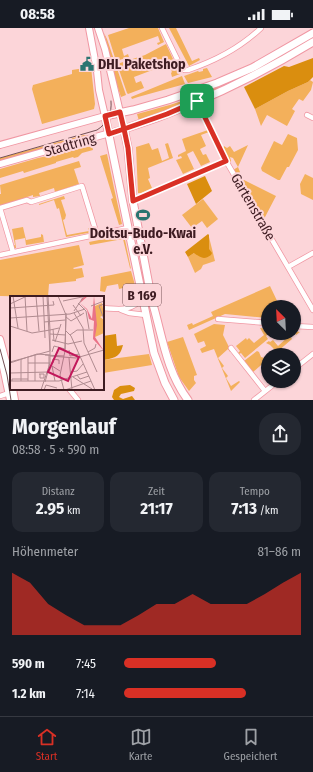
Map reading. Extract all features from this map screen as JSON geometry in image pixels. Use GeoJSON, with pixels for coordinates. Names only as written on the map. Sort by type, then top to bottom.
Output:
{"type":"FeatureCollection","features":[{"type":"Feature","properties":{"kind":"main road"},"geometry":{"type":"LineString","coordinates":[[89,28],[99,90],[105,116]]}},
{"type":"Feature","properties":{"kind":"main road"},"geometry":{"type":"LineString","coordinates":[[98,28],[105,49],[124,129],[129,154],[133,201]]}},
{"type":"Feature","properties":{"kind":"main road","name":"Stadtring"},"geometry":{"type":"LineString","coordinates":[[0,145],[120,112],[136,110],[210,86],[252,68],[313,33]]}},
{"type":"Feature","properties":{"kind":"main road","name":"Stadtring"},"geometry":{"type":"LineString","coordinates":[[0,164],[109,134],[167,114],[268,68],[313,42]]}},
{"type":"Feature","properties":{"kind":"main road","name":"B 169"},"geometry":{"type":"LineString","coordinates":[[105,116],[154,353],[169,397],[174,400]]}},
{"type":"Feature","properties":{"kind":"main road","name":"B 169"},"geometry":{"type":"LineString","coordinates":[[133,201],[149,290],[165,352],[175,378],[188,400]]}},
{"type":"Feature","properties":{"kind":"main road"},"geometry":{"type":"LineString","coordinates":[[0,340],[10,376]]}},
{"type":"Feature","properties":{"kind":"main road"},"geometry":{"type":"LineString","coordinates":[[0,353],[10,388]]}},
{"type":"Feature","properties":{"kind":"main road"},"geometry":{"type":"LineString","coordinates":[[10,400],[11,391]]}},
{"type":"Feature","properties":{"kind":"main road"},"geometry":{"type":"LineString","coordinates":[[11,391],[15,400]]}},
{"type":"Feature","properties":{"kind":"street"},"geometry":{"type":"LineString","coordinates":[[162,28],[180,67],[184,70],[188,70],[226,54],[261,28]]}},
{"type":"Feature","properties":{"kind":"street","name":"Gartenstraße"},"geometry":{"type":"LineString","coordinates":[[200,100],[208,123],[226,161],[313,310]]}},
{"type":"Feature","properties":{"kind":"street"},"geometry":{"type":"LineString","coordinates":[[307,115],[313,118]]}},
{"type":"Feature","properties":{"kind":"street"},"geometry":{"type":"LineString","coordinates":[[133,201],[226,161]]}},
{"type":"Feature","properties":{"kind":"street"},"geometry":{"type":"LineString","coordinates":[[12,252],[0,208],[27,200],[31,202],[82,186],[97,235]]}},
{"type":"Feature","properties":{"kind":"street"},"geometry":{"type":"LineString","coordinates":[[0,255],[128,228]]}},
{"type":"Feature","properties":{"kind":"street"},"geometry":{"type":"LineString","coordinates":[[288,267],[313,253]]}},
{"type":"Feature","properties":{"kind":"street"},"geometry":{"type":"LineString","coordinates":[[121,310],[135,306],[142,298]]}},
{"type":"Feature","properties":{"kind":"street"},"geometry":{"type":"LineString","coordinates":[[104,308],[146,315]]}},
{"type":"Feature","properties":{"kind":"street"},"geometry":{"type":"LineString","coordinates":[[218,319],[261,323]]}},
{"type":"Feature","properties":{"kind":"street"},"geometry":{"type":"LineString","coordinates":[[301,326],[313,327]]}},
{"type":"Feature","properties":{"kind":"street"},"geometry":{"type":"LineString","coordinates":[[231,348],[265,391]]}},
{"type":"Feature","properties":{"kind":"street"},"geometry":{"type":"LineString","coordinates":[[301,363],[313,354]]}},
{"type":"Feature","properties":{"kind":"street"},"geometry":{"type":"LineString","coordinates":[[254,400],[269,388]]}},
{"type":"Feature","properties":{"kind":"street"},"geometry":{"type":"LineString","coordinates":[[70,390],[78,400]]}},
{"type":"Feature","properties":{"kind":"street"},"geometry":{"type":"LineString","coordinates":[[0,396],[11,391]]}},
{"type":"Feature","properties":{"kind":"shaded area"},"geometry":{"type":"Polygon","coordinates":[[[129,28],[158,28],[164,42],[158,45],[157,43],[160,42],[158,36],[122,49],[124,56],[128,54],[129,57],[116,61],[108,35],[129,28]]]}},
{"type":"Feature","properties":{"kind":"shaded area"},"geometry":{"type":"Polygon","coordinates":[[[169,28],[176,28],[192,61],[199,58],[200,60],[189,66],[169,28]]]}},
{"type":"Feature","properties":{"kind":"shaded area"},"geometry":{"type":"Polygon","coordinates":[[[104,33],[126,95],[121,97],[116,81],[104,33]]]}},
{"type":"Feature","properties":{"kind":"shaded area"},"geometry":{"type":"Polygon","coordinates":[[[313,37],[313,39],[250,75],[186,103],[139,121],[137,114],[170,105],[218,87],[260,67],[313,37]]]}},
{"type":"Feature","properties":{"kind":"shaded area"},"geometry":{"type":"Polygon","coordinates":[[[166,44],[180,74],[172,77],[171,70],[174,69],[171,63],[134,77],[136,83],[141,81],[144,88],[128,94],[117,64],[145,55],[166,44]]]}},
{"type":"Feature","properties":{"kind":"shaded area"},"geometry":{"type":"Polygon","coordinates":[[[313,58],[313,77],[308,82],[255,109],[244,87],[284,66],[289,67],[313,58]]]}},
{"type":"Feature","properties":{"kind":"shaded area"},"geometry":{"type":"Polygon","coordinates":[[[91,67],[95,104],[94,109],[42,124],[32,89],[33,85],[72,74],[72,70],[91,67]]]}},
{"type":"Feature","properties":{"kind":"shaded area"},"geometry":{"type":"Polygon","coordinates":[[[207,68],[212,77],[188,83],[184,76],[198,71],[203,71],[203,69],[207,68]]]}},
{"type":"Feature","properties":{"kind":"shaded area"},"geometry":{"type":"Polygon","coordinates":[[[182,76],[185,84],[132,99],[131,97],[182,76]]]}},
{"type":"Feature","properties":{"kind":"shaded area"},"geometry":{"type":"Polygon","coordinates":[[[310,80],[313,82],[311,90],[303,101],[299,99],[292,109],[295,111],[287,126],[267,115],[261,126],[255,109],[310,80]]]}},
{"type":"Feature","properties":{"kind":"shaded area"},"geometry":{"type":"Polygon","coordinates":[[[208,130],[209,132],[201,135],[206,146],[200,149],[203,155],[206,154],[210,162],[201,166],[193,151],[187,154],[194,169],[183,174],[176,160],[182,158],[181,156],[178,157],[178,155],[186,151],[182,139],[208,130]]]}},
{"type":"Feature","properties":{"kind":"shaded area"},"geometry":{"type":"Polygon","coordinates":[[[288,134],[297,138],[298,150],[289,167],[287,167],[280,180],[278,180],[262,171],[261,168],[274,141],[282,145],[288,134]]]}},
{"type":"Feature","properties":{"kind":"shaded area"},"geometry":{"type":"Polygon","coordinates":[[[88,135],[0,162],[0,158],[88,135]]]}},
{"type":"Feature","properties":{"kind":"shaded area"},"geometry":{"type":"Polygon","coordinates":[[[149,143],[152,150],[158,148],[162,161],[169,158],[165,144],[168,143],[173,158],[148,168],[150,178],[148,179],[152,188],[138,193],[136,147],[149,143]]]}},
{"type":"Feature","properties":{"kind":"shaded area"},"geometry":{"type":"Polygon","coordinates":[[[248,145],[238,167],[233,158],[230,157],[231,161],[229,163],[222,149],[224,146],[227,148],[230,146],[234,152],[248,145]]]}},
{"type":"Feature","properties":{"kind":"shaded area"},"geometry":{"type":"Polygon","coordinates":[[[92,146],[93,150],[82,153],[78,157],[56,162],[24,173],[23,171],[0,178],[0,169],[38,158],[92,146]]]}},
{"type":"Feature","properties":{"kind":"shaded area"},"geometry":{"type":"Polygon","coordinates":[[[107,154],[122,224],[119,225],[111,199],[113,198],[100,156],[107,154]]]}},
{"type":"Feature","properties":{"kind":"shaded area"},"geometry":{"type":"Polygon","coordinates":[[[79,161],[81,167],[74,169],[79,184],[55,192],[54,188],[39,193],[40,196],[33,197],[33,195],[0,206],[0,185],[79,161]]]}},
{"type":"Feature","properties":{"kind":"shaded area"},"geometry":{"type":"Polygon","coordinates":[[[238,167],[240,172],[237,176],[233,170],[238,167]]]}},
{"type":"Feature","properties":{"kind":"shaded area"},"geometry":{"type":"Polygon","coordinates":[[[305,174],[313,178],[313,200],[301,194],[300,184],[305,174]]]}},
{"type":"Feature","properties":{"kind":"shaded area"},"geometry":{"type":"Polygon","coordinates":[[[205,176],[212,191],[196,204],[187,184],[205,176]]]}},
{"type":"Feature","properties":{"kind":"shaded area"},"geometry":{"type":"Polygon","coordinates":[[[244,180],[276,196],[264,219],[240,182],[244,180]]]}},
{"type":"Feature","properties":{"kind":"shaded area"},"geometry":{"type":"Polygon","coordinates":[[[64,196],[65,199],[61,200],[66,215],[65,219],[63,220],[67,235],[89,231],[88,228],[91,228],[93,232],[66,237],[59,208],[57,209],[54,200],[39,205],[64,196]]]}},
{"type":"Feature","properties":{"kind":"shaded area"},"geometry":{"type":"Polygon","coordinates":[[[203,199],[218,219],[207,228],[202,221],[192,228],[182,215],[203,199]]]}},
{"type":"Feature","properties":{"kind":"shaded area"},"geometry":{"type":"Polygon","coordinates":[[[23,227],[26,240],[41,237],[41,234],[43,235],[44,242],[26,245],[25,238],[15,240],[16,248],[14,248],[12,246],[15,245],[12,229],[23,227]]]}},
{"type":"Feature","properties":{"kind":"shaded area"},"geometry":{"type":"Polygon","coordinates":[[[208,234],[209,249],[212,253],[211,255],[206,258],[202,258],[194,253],[188,257],[185,252],[208,234]]]}},
{"type":"Feature","properties":{"kind":"shaded area"},"geometry":{"type":"Polygon","coordinates":[[[124,235],[131,269],[123,239],[90,245],[89,242],[124,235]]]}},
{"type":"Feature","properties":{"kind":"shaded area"},"geometry":{"type":"Polygon","coordinates":[[[209,237],[215,261],[203,265],[201,269],[195,273],[188,257],[194,253],[209,250],[209,237]]]}},
{"type":"Feature","properties":{"kind":"shaded area"},"geometry":{"type":"Polygon","coordinates":[[[79,245],[84,265],[73,268],[82,268],[84,277],[76,279],[76,281],[49,284],[48,296],[0,296],[0,260],[79,245]]]}},
{"type":"Feature","properties":{"kind":"shaded area"},"geometry":{"type":"Polygon","coordinates":[[[131,271],[135,285],[119,289],[118,284],[107,286],[105,292],[100,291],[101,277],[131,271]]]}},
{"type":"Feature","properties":{"kind":"shaded area"},"geometry":{"type":"Polygon","coordinates":[[[270,286],[277,300],[261,300],[261,317],[225,314],[189,330],[187,325],[192,323],[193,325],[213,316],[211,312],[270,286]]]}},
{"type":"Feature","properties":{"kind":"shaded area"},"geometry":{"type":"Polygon","coordinates":[[[214,324],[225,325],[223,335],[231,351],[230,352],[228,349],[218,358],[224,366],[222,368],[228,376],[226,378],[231,386],[239,381],[240,382],[231,391],[214,349],[202,353],[200,349],[206,346],[204,341],[198,343],[194,334],[214,324]]]}},
{"type":"Feature","properties":{"kind":"shaded area"},"geometry":{"type":"Polygon","coordinates":[[[116,334],[117,346],[123,345],[119,354],[114,358],[104,360],[104,336],[116,334]]]}},
{"type":"Feature","properties":{"kind":"shaded area"},"geometry":{"type":"Polygon","coordinates":[[[183,337],[197,375],[194,376],[196,383],[189,391],[179,377],[167,342],[183,337]]]}},
{"type":"Feature","properties":{"kind":"shaded area"},"geometry":{"type":"Polygon","coordinates":[[[261,337],[261,340],[267,340],[245,358],[241,353],[238,353],[240,351],[236,346],[246,338],[247,340],[249,338],[254,343],[261,337]]]}},
{"type":"Feature","properties":{"kind":"shaded area"},"geometry":{"type":"Polygon","coordinates":[[[273,340],[278,346],[285,340],[291,340],[282,348],[273,348],[266,343],[273,340]]]}},
{"type":"Feature","properties":{"kind":"shaded area"},"geometry":{"type":"Polygon","coordinates":[[[257,351],[259,352],[261,357],[261,365],[253,372],[244,361],[257,351]]]}},
{"type":"Feature","properties":{"kind":"shaded area"},"geometry":{"type":"Polygon","coordinates":[[[149,354],[152,365],[104,373],[104,360],[149,354]]]}},
{"type":"Feature","properties":{"kind":"shaded area"},"geometry":{"type":"Polygon","coordinates":[[[130,385],[135,388],[134,391],[121,394],[119,397],[123,399],[132,396],[135,400],[114,400],[112,397],[114,390],[120,386],[130,385]]]}},
{"type":"Feature","properties":{"kind":"tram line"},"geometry":{"type":"LineString","coordinates":[[0,158],[97,130],[107,121],[111,110],[111,101]]}},
{"type":"Feature","properties":{"kind":"tram line"},"geometry":{"type":"LineString","coordinates":[[142,298],[145,285]]}},
{"type":"Feature","properties":{"kind":"tram line"},"geometry":{"type":"LineString","coordinates":[[0,349],[7,375],[11,400]]}},
{"type":"Feature","properties":{"kind":"place","name":"DHL Paketshop"},"geometry":{"type":"Point","coordinates":[87,64]}},
{"type":"Feature","properties":{"kind":"place","name":"Doitsu-Budo-Kwai e.V."},"geometry":{"type":"Point","coordinates":[143,215]}},
{"type":"Feature","properties":{"kind":"route"},"geometry":{"type":"LineString","coordinates":[[197,101],[167,114],[124,129],[120,112],[105,116],[109,134],[124,129],[128,148],[133,201],[226,161],[197,101]]}}]}
